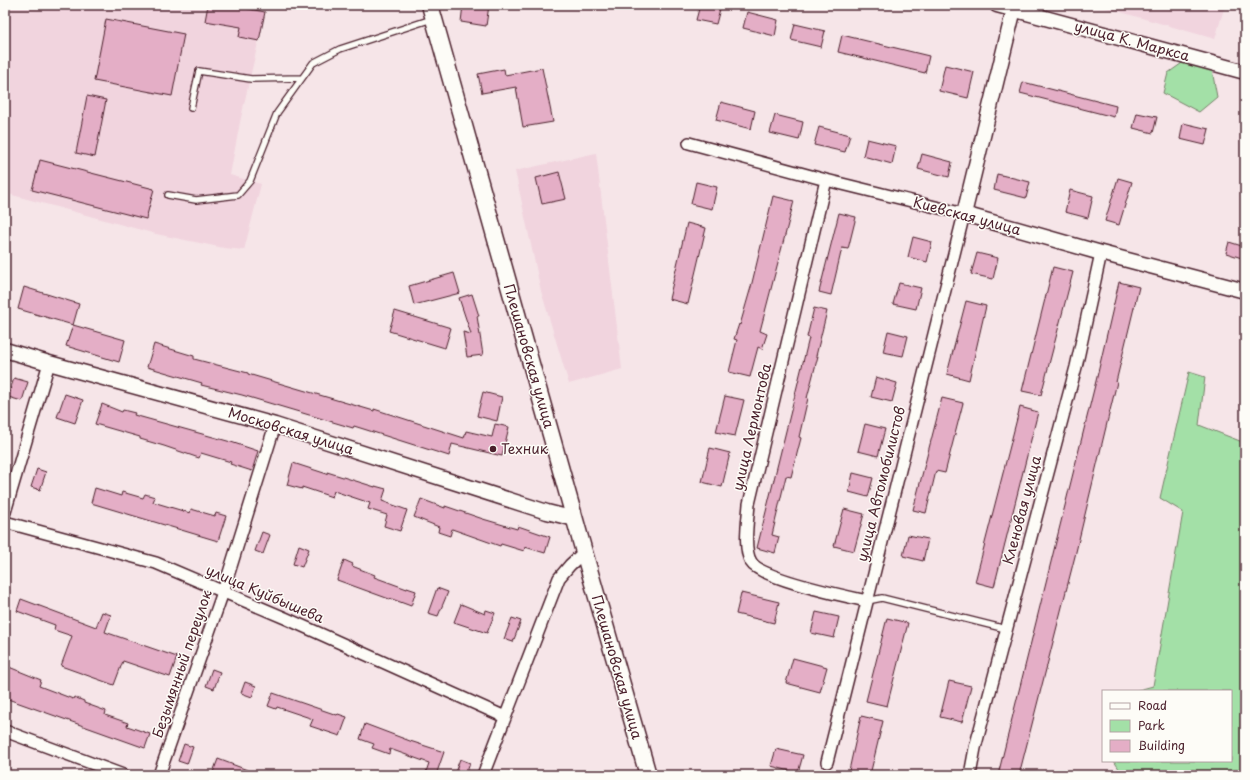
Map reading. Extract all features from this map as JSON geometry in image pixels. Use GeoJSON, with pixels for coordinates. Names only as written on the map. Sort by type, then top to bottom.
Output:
{"type":"FeatureCollection","features":[{"type":"Feature","properties":{"kind":"main road","name":"Плешановская улица"},"geometry":{"type":"LineString","coordinates":[[432,12],[648,775]]}},
{"type":"Feature","properties":{"kind":"street","name":"улица К. Маркса"},"geometry":{"type":"LineString","coordinates":[[997,5],[1245,72]]}},
{"type":"Feature","properties":{"kind":"street"},"geometry":{"type":"LineString","coordinates":[[964,214],[1014,9]]}},
{"type":"Feature","properties":{"kind":"street","name":"Киевская улица"},"geometry":{"type":"LineString","coordinates":[[689,143],[826,180],[964,214],[1101,253],[1245,290]]}},
{"type":"Feature","properties":{"kind":"street","name":"улица Лермонтова"},"geometry":{"type":"LineString","coordinates":[[826,180],[749,504],[747,548],[751,562],[759,569],[786,581],[867,601]]}},
{"type":"Feature","properties":{"kind":"street","name":"улица Автомобилистов"},"geometry":{"type":"LineString","coordinates":[[827,762],[964,214]]}},
{"type":"Feature","properties":{"kind":"street","name":"Кленовая улица"},"geometry":{"type":"LineString","coordinates":[[970,775],[975,748],[1076,367],[1101,253]]}},
{"type":"Feature","properties":{"kind":"street","name":"Московская улица"},"geometry":{"type":"LineString","coordinates":[[5,350],[275,425],[547,512],[575,519]]}},
{"type":"Feature","properties":{"kind":"street"},"geometry":{"type":"LineString","coordinates":[[5,512],[49,363]]}},
{"type":"Feature","properties":{"kind":"street","name":"Безымянный переулок"},"geometry":{"type":"LineString","coordinates":[[159,775],[223,592],[275,425]]}},
{"type":"Feature","properties":{"kind":"street","name":"улица Куйбышева"},"geometry":{"type":"LineString","coordinates":[[5,522],[156,563],[285,618],[505,717]]}},
{"type":"Feature","properties":{"kind":"street"},"geometry":{"type":"LineString","coordinates":[[483,775],[560,578],[570,565],[584,552]]}},
{"type":"Feature","properties":{"kind":"street"},"geometry":{"type":"LineString","coordinates":[[5,731],[123,775]]}},
{"type":"Feature","properties":{"kind":"lane"},"geometry":{"type":"LineString","coordinates":[[168,195],[196,200],[238,195],[250,181],[277,113],[313,64],[340,49],[432,12]]}},
{"type":"Feature","properties":{"kind":"lane"},"geometry":{"type":"LineString","coordinates":[[191,108],[199,71],[251,79],[302,78]]}},
{"type":"Feature","properties":{"kind":"lane"},"geometry":{"type":"LineString","coordinates":[[867,601],[882,598],[1006,629]]}},
{"type":"Feature","properties":{"kind":"shaded area"},"geometry":{"type":"Polygon","coordinates":[[[5,5],[230,5],[265,12],[240,122],[230,175],[261,184],[244,250],[224,248],[156,234],[5,193],[5,5]]]}},
{"type":"Feature","properties":{"kind":"shaded area"},"geometry":{"type":"Polygon","coordinates":[[[1096,5],[1225,5],[1215,39],[1096,5]]]}},
{"type":"Feature","properties":{"kind":"shaded area"},"geometry":{"type":"Polygon","coordinates":[[[596,153],[622,369],[569,384],[541,291],[515,171],[596,153]]]}},
{"type":"Feature","properties":{"kind":"green space"},"geometry":{"type":"Polygon","coordinates":[[[1185,61],[1212,70],[1217,97],[1199,112],[1163,93],[1168,73],[1185,61]]]}},
{"type":"Feature","properties":{"kind":"green space"},"geometry":{"type":"Polygon","coordinates":[[[1189,372],[1205,377],[1199,425],[1245,443],[1245,775],[1123,775],[1115,762],[1232,762],[1232,690],[1139,690],[1153,686],[1183,512],[1160,498],[1189,372]]]}},
{"type":"Feature","properties":{"kind":"building"},"geometry":{"type":"Polygon","coordinates":[[[208,5],[228,5],[265,12],[259,41],[239,37],[241,27],[205,21],[208,5]]]}},
{"type":"Feature","properties":{"kind":"building"},"geometry":{"type":"Polygon","coordinates":[[[463,5],[477,7],[477,5],[489,5],[486,26],[461,22],[463,5]]]}},
{"type":"Feature","properties":{"kind":"building"},"geometry":{"type":"Polygon","coordinates":[[[700,5],[721,5],[716,24],[696,20],[700,5]]]}},
{"type":"Feature","properties":{"kind":"building"},"geometry":{"type":"Polygon","coordinates":[[[747,12],[778,20],[775,36],[743,28],[747,12]]]}},
{"type":"Feature","properties":{"kind":"building"},"geometry":{"type":"Polygon","coordinates":[[[106,19],[184,34],[172,96],[94,81],[106,19]]]}},
{"type":"Feature","properties":{"kind":"building"},"geometry":{"type":"Polygon","coordinates":[[[795,24],[825,31],[821,47],[791,40],[795,24]]]}},
{"type":"Feature","properties":{"kind":"building"},"geometry":{"type":"Polygon","coordinates":[[[842,35],[929,56],[925,73],[838,52],[842,35]]]}},
{"type":"Feature","properties":{"kind":"building"},"geometry":{"type":"Polygon","coordinates":[[[945,65],[974,72],[968,98],[939,91],[945,65]]]}},
{"type":"Feature","properties":{"kind":"building"},"geometry":{"type":"Polygon","coordinates":[[[542,68],[553,122],[523,127],[516,87],[482,93],[478,74],[504,69],[505,75],[542,68]]]}},
{"type":"Feature","properties":{"kind":"building"},"geometry":{"type":"Polygon","coordinates":[[[1023,82],[1116,106],[1114,117],[1020,93],[1023,82]]]}},
{"type":"Feature","properties":{"kind":"building"},"geometry":{"type":"Polygon","coordinates":[[[87,96],[106,100],[95,157],[76,153],[87,96]]]}},
{"type":"Feature","properties":{"kind":"building"},"geometry":{"type":"Polygon","coordinates":[[[721,102],[755,111],[751,129],[716,120],[721,102]]]}},
{"type":"Feature","properties":{"kind":"building"},"geometry":{"type":"Polygon","coordinates":[[[1137,113],[1157,117],[1153,133],[1133,128],[1137,113]]]}},
{"type":"Feature","properties":{"kind":"building"},"geometry":{"type":"Polygon","coordinates":[[[775,115],[803,122],[799,140],[770,133],[775,115]]]}},
{"type":"Feature","properties":{"kind":"building"},"geometry":{"type":"Polygon","coordinates":[[[1183,123],[1209,129],[1205,145],[1180,139],[1183,123]]]}},
{"type":"Feature","properties":{"kind":"building"},"geometry":{"type":"Polygon","coordinates":[[[819,127],[850,135],[845,152],[814,145],[819,127]]]}},
{"type":"Feature","properties":{"kind":"building"},"geometry":{"type":"Polygon","coordinates":[[[867,139],[896,146],[892,164],[863,156],[867,139]]]}},
{"type":"Feature","properties":{"kind":"building"},"geometry":{"type":"Polygon","coordinates":[[[922,154],[952,162],[949,177],[918,169],[922,154]]]}},
{"type":"Feature","properties":{"kind":"building"},"geometry":{"type":"Polygon","coordinates":[[[40,160],[154,189],[146,219],[32,190],[40,160]]]}},
{"type":"Feature","properties":{"kind":"building"},"geometry":{"type":"Polygon","coordinates":[[[559,172],[566,199],[542,204],[536,178],[559,172]]]}},
{"type":"Feature","properties":{"kind":"building"},"geometry":{"type":"Polygon","coordinates":[[[997,174],[1030,182],[1026,198],[994,190],[997,174]]]}},
{"type":"Feature","properties":{"kind":"building"},"geometry":{"type":"Polygon","coordinates":[[[1118,178],[1132,182],[1119,225],[1105,221],[1118,178]]]}},
{"type":"Feature","properties":{"kind":"building"},"geometry":{"type":"Polygon","coordinates":[[[696,182],[717,187],[712,209],[691,204],[696,182]]]}},
{"type":"Feature","properties":{"kind":"building"},"geometry":{"type":"Polygon","coordinates":[[[1070,190],[1093,196],[1088,218],[1065,212],[1070,190]]]}},
{"type":"Feature","properties":{"kind":"building"},"geometry":{"type":"Polygon","coordinates":[[[773,196],[794,201],[760,331],[767,334],[762,349],[758,347],[750,377],[729,372],[737,340],[734,339],[739,324],[740,325],[751,287],[773,196]]]}},
{"type":"Feature","properties":{"kind":"building"},"geometry":{"type":"Polygon","coordinates":[[[839,213],[856,217],[848,249],[842,248],[831,295],[819,292],[839,213]]]}},
{"type":"Feature","properties":{"kind":"building"},"geometry":{"type":"Polygon","coordinates":[[[687,223],[706,228],[688,304],[669,299],[687,223]]]}},
{"type":"Feature","properties":{"kind":"building"},"geometry":{"type":"Polygon","coordinates":[[[913,237],[932,242],[927,262],[908,257],[913,237]]]}},
{"type":"Feature","properties":{"kind":"building"},"geometry":{"type":"Polygon","coordinates":[[[1229,242],[1245,247],[1245,259],[1226,253],[1229,242]]]}},
{"type":"Feature","properties":{"kind":"building"},"geometry":{"type":"Polygon","coordinates":[[[977,253],[998,258],[993,279],[971,274],[977,253]]]}},
{"type":"Feature","properties":{"kind":"building"},"geometry":{"type":"Polygon","coordinates":[[[1053,267],[1073,272],[1041,395],[1022,391],[1053,267]]]}},
{"type":"Feature","properties":{"kind":"building"},"geometry":{"type":"Polygon","coordinates":[[[454,273],[460,293],[414,305],[409,286],[454,273]]]}},
{"type":"Feature","properties":{"kind":"building"},"geometry":{"type":"Polygon","coordinates":[[[1119,282],[1139,287],[1075,556],[1019,775],[998,775],[1097,377],[1119,282]]]}},
{"type":"Feature","properties":{"kind":"building"},"geometry":{"type":"Polygon","coordinates":[[[899,283],[921,288],[916,309],[893,304],[899,283]]]}},
{"type":"Feature","properties":{"kind":"building"},"geometry":{"type":"Polygon","coordinates":[[[24,287],[79,304],[73,325],[18,309],[24,287]]]}},
{"type":"Feature","properties":{"kind":"building"},"geometry":{"type":"Polygon","coordinates":[[[472,294],[479,316],[477,316],[483,355],[467,357],[463,332],[471,334],[459,298],[472,294]]]}},
{"type":"Feature","properties":{"kind":"building"},"geometry":{"type":"Polygon","coordinates":[[[966,301],[986,306],[969,380],[947,374],[966,301]]]}},
{"type":"Feature","properties":{"kind":"building"},"geometry":{"type":"Polygon","coordinates":[[[814,308],[827,311],[799,437],[801,438],[791,477],[786,476],[772,535],[779,537],[775,553],[757,548],[809,338],[807,337],[814,308]]]}},
{"type":"Feature","properties":{"kind":"building"},"geometry":{"type":"Polygon","coordinates":[[[395,311],[451,328],[445,348],[389,331],[395,311]]]}},
{"type":"Feature","properties":{"kind":"building"},"geometry":{"type":"Polygon","coordinates":[[[73,325],[125,340],[119,362],[66,346],[73,325]]]}},
{"type":"Feature","properties":{"kind":"building"},"geometry":{"type":"Polygon","coordinates":[[[888,331],[908,336],[903,356],[883,352],[888,331]]]}},
{"type":"Feature","properties":{"kind":"building"},"geometry":{"type":"Polygon","coordinates":[[[154,344],[194,356],[194,359],[248,373],[374,411],[374,409],[464,438],[466,431],[492,437],[495,424],[509,427],[502,456],[452,444],[449,456],[354,426],[353,428],[242,395],[201,385],[202,383],[147,367],[154,344]]]}},
{"type":"Feature","properties":{"kind":"building"},"geometry":{"type":"Polygon","coordinates":[[[876,377],[897,383],[892,402],[871,397],[876,377]]]}},
{"type":"Feature","properties":{"kind":"building"},"geometry":{"type":"Polygon","coordinates":[[[14,378],[28,382],[22,401],[8,397],[14,378]]]}},
{"type":"Feature","properties":{"kind":"building"},"geometry":{"type":"Polygon","coordinates":[[[483,392],[502,397],[497,421],[477,416],[483,392]]]}},
{"type":"Feature","properties":{"kind":"building"},"geometry":{"type":"Polygon","coordinates":[[[65,394],[83,400],[75,423],[57,417],[65,394]]]}},
{"type":"Feature","properties":{"kind":"building"},"geometry":{"type":"Polygon","coordinates":[[[725,396],[744,400],[735,436],[716,432],[725,396]]]}},
{"type":"Feature","properties":{"kind":"building"},"geometry":{"type":"Polygon","coordinates":[[[942,398],[963,403],[945,473],[936,471],[926,513],[913,510],[942,398]]]}},
{"type":"Feature","properties":{"kind":"building"},"geometry":{"type":"Polygon","coordinates":[[[102,404],[122,412],[123,410],[135,413],[134,415],[258,451],[252,471],[230,464],[231,462],[201,453],[199,458],[140,439],[140,437],[95,424],[102,404]]]}},
{"type":"Feature","properties":{"kind":"building"},"geometry":{"type":"Polygon","coordinates":[[[1020,407],[1038,412],[994,587],[975,582],[1020,407]]]}},
{"type":"Feature","properties":{"kind":"building"},"geometry":{"type":"Polygon","coordinates":[[[865,424],[885,429],[878,456],[858,451],[865,424]]]}},
{"type":"Feature","properties":{"kind":"building"},"geometry":{"type":"Polygon","coordinates":[[[710,448],[730,453],[722,487],[702,482],[710,448]]]}},
{"type":"Feature","properties":{"kind":"building"},"geometry":{"type":"Polygon","coordinates":[[[293,463],[327,474],[327,472],[386,489],[382,501],[407,510],[400,531],[384,526],[387,515],[368,509],[370,503],[334,491],[332,497],[302,487],[302,489],[287,485],[293,463]]]}},
{"type":"Feature","properties":{"kind":"building"},"geometry":{"type":"Polygon","coordinates":[[[37,469],[46,472],[40,490],[31,487],[37,469]]]}},
{"type":"Feature","properties":{"kind":"building"},"geometry":{"type":"Polygon","coordinates":[[[853,473],[873,478],[868,497],[849,492],[853,473]]]}},
{"type":"Feature","properties":{"kind":"building"},"geometry":{"type":"Polygon","coordinates":[[[95,488],[121,496],[122,492],[143,498],[145,494],[155,497],[153,502],[190,513],[191,509],[215,516],[216,513],[226,516],[218,541],[91,503],[95,488]]]}},
{"type":"Feature","properties":{"kind":"building"},"geometry":{"type":"Polygon","coordinates":[[[421,499],[445,508],[445,506],[517,529],[518,526],[550,537],[545,553],[525,547],[524,551],[501,544],[500,546],[452,529],[450,536],[438,532],[439,527],[414,517],[421,499]]]}},
{"type":"Feature","properties":{"kind":"building"},"geometry":{"type":"Polygon","coordinates":[[[844,509],[864,514],[854,551],[834,546],[844,509]]]}},
{"type":"Feature","properties":{"kind":"building"},"geometry":{"type":"Polygon","coordinates":[[[262,532],[270,535],[263,554],[255,551],[262,532]]]}},
{"type":"Feature","properties":{"kind":"building"},"geometry":{"type":"Polygon","coordinates":[[[908,535],[928,539],[923,561],[903,556],[908,535]]]}},
{"type":"Feature","properties":{"kind":"building"},"geometry":{"type":"Polygon","coordinates":[[[299,545],[309,549],[302,567],[293,564],[299,545]]]}},
{"type":"Feature","properties":{"kind":"building"},"geometry":{"type":"Polygon","coordinates":[[[344,560],[353,564],[352,566],[375,575],[374,577],[416,591],[411,606],[337,580],[344,560]]]}},
{"type":"Feature","properties":{"kind":"building"},"geometry":{"type":"Polygon","coordinates":[[[437,588],[448,592],[438,616],[428,613],[437,588]]]}},
{"type":"Feature","properties":{"kind":"building"},"geometry":{"type":"Polygon","coordinates":[[[741,593],[779,602],[774,623],[736,614],[741,593]]]}},
{"type":"Feature","properties":{"kind":"building"},"geometry":{"type":"Polygon","coordinates":[[[21,599],[96,627],[102,612],[111,615],[105,632],[177,657],[170,677],[123,661],[114,685],[61,666],[72,636],[54,630],[55,625],[17,611],[21,599]]]}},
{"type":"Feature","properties":{"kind":"building"},"geometry":{"type":"Polygon","coordinates":[[[461,604],[485,614],[486,610],[495,613],[487,633],[454,622],[461,604]]]}},
{"type":"Feature","properties":{"kind":"building"},"geometry":{"type":"Polygon","coordinates":[[[816,612],[839,617],[834,638],[811,633],[816,612]]]}},
{"type":"Feature","properties":{"kind":"building"},"geometry":{"type":"Polygon","coordinates":[[[512,618],[521,621],[513,642],[504,639],[512,618]]]}},
{"type":"Feature","properties":{"kind":"building"},"geometry":{"type":"Polygon","coordinates":[[[887,618],[908,623],[887,706],[866,701],[887,618]]]}},
{"type":"Feature","properties":{"kind":"building"},"geometry":{"type":"Polygon","coordinates":[[[793,658],[827,667],[820,692],[786,683],[793,658]]]}},
{"type":"Feature","properties":{"kind":"building"},"geometry":{"type":"Polygon","coordinates":[[[9,667],[41,680],[39,686],[73,699],[74,697],[84,701],[84,703],[106,711],[105,715],[128,723],[127,726],[150,734],[145,748],[5,698],[5,679],[9,667]]]}},
{"type":"Feature","properties":{"kind":"building"},"geometry":{"type":"Polygon","coordinates":[[[212,669],[220,672],[214,689],[206,686],[212,669]]]}},
{"type":"Feature","properties":{"kind":"building"},"geometry":{"type":"Polygon","coordinates":[[[949,681],[971,686],[962,722],[940,717],[949,681]]]}},
{"type":"Feature","properties":{"kind":"building"},"geometry":{"type":"Polygon","coordinates":[[[245,682],[256,686],[252,697],[241,693],[245,682]]]}},
{"type":"Feature","properties":{"kind":"building"},"geometry":{"type":"Polygon","coordinates":[[[273,693],[347,717],[340,736],[310,726],[313,719],[277,707],[276,709],[268,706],[273,693]]]}},
{"type":"Feature","properties":{"kind":"building"},"geometry":{"type":"Polygon","coordinates":[[[861,716],[883,721],[870,775],[848,775],[861,716]]]}},
{"type":"Feature","properties":{"kind":"building"},"geometry":{"type":"Polygon","coordinates":[[[365,724],[444,752],[436,775],[426,772],[429,763],[390,749],[389,754],[372,748],[374,744],[360,739],[365,724]]]}},
{"type":"Feature","properties":{"kind":"building"},"geometry":{"type":"Polygon","coordinates":[[[184,744],[193,747],[187,764],[178,761],[184,744]]]}},
{"type":"Feature","properties":{"kind":"building"},"geometry":{"type":"Polygon","coordinates":[[[776,749],[803,755],[798,773],[771,766],[776,749]]]}},
{"type":"Feature","properties":{"kind":"building"},"geometry":{"type":"Polygon","coordinates":[[[218,759],[258,774],[258,775],[212,775],[218,759]]]}},
{"type":"Feature","properties":{"kind":"building"},"geometry":{"type":"Polygon","coordinates":[[[460,759],[470,763],[466,775],[454,775],[460,759]]]}},
{"type":"Feature","properties":{"kind":"place","name":"Техник"},"geometry":{"type":"Point","coordinates":[493,449]}}]}
